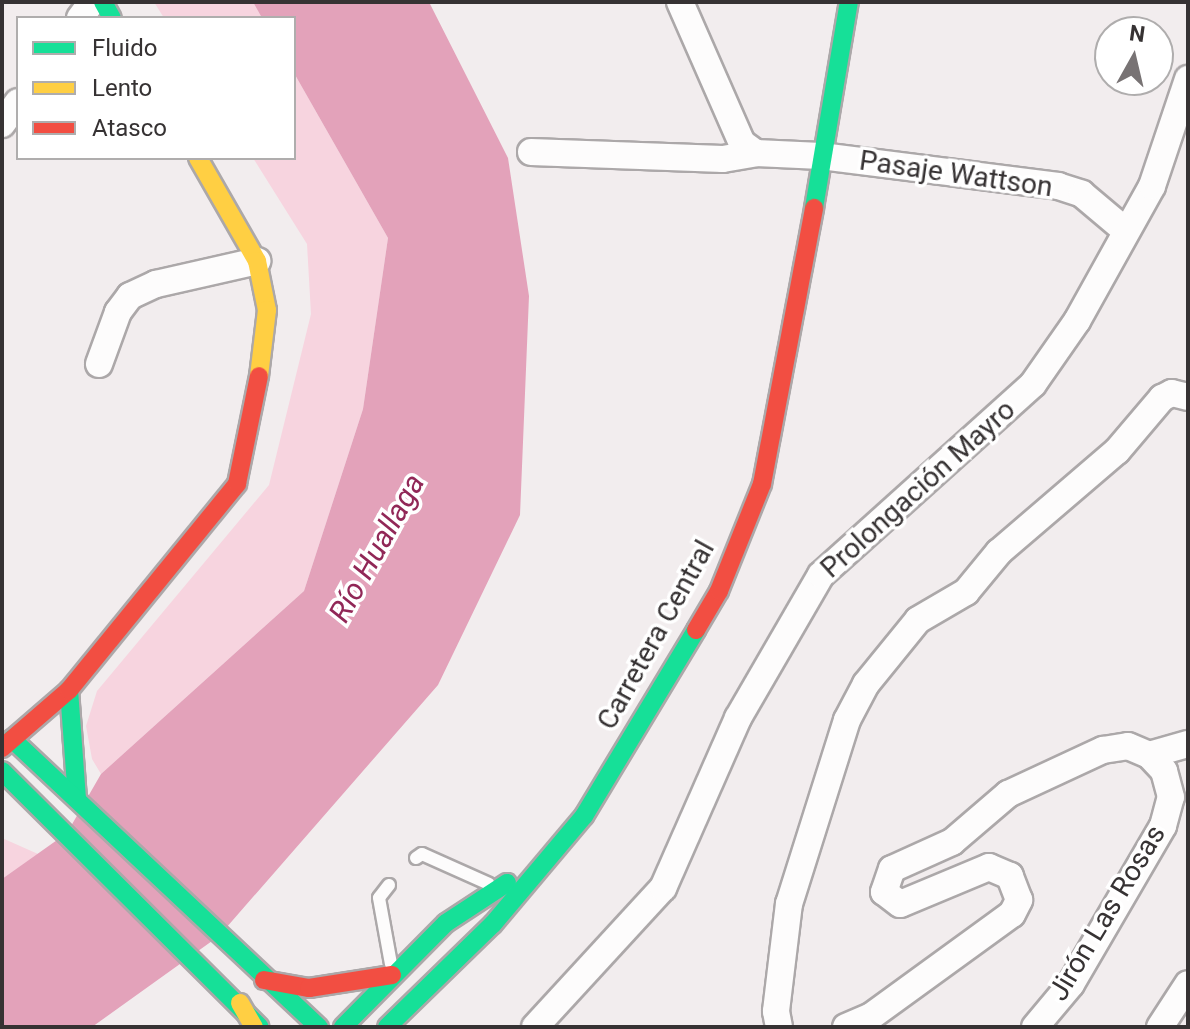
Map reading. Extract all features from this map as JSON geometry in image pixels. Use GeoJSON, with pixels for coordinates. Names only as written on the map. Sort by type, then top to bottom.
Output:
{"type":"FeatureCollection","features":[{"type":"Feature","properties":{"kind":"main road","name":"Carretera Central"},"geometry":{"type":"LineString","coordinates":[[387,1027],[493,924],[559,849],[641,724],[719,591],[762,484],[787,370],[849,2]]}},
{"type":"Feature","properties":{"kind":"main road"},"geometry":{"type":"LineString","coordinates":[[199,160],[257,261],[267,310],[254,417],[237,484],[69,690],[7,744],[79,800],[264,980],[319,1027]]}},
{"type":"Feature","properties":{"kind":"main road"},"geometry":{"type":"LineString","coordinates":[[69,690],[79,800]]}},
{"type":"Feature","properties":{"kind":"main road"},"geometry":{"type":"LineString","coordinates":[[2,771],[240,1003],[260,1027]]}},
{"type":"Feature","properties":{"kind":"main road"},"geometry":{"type":"LineString","coordinates":[[343,1027],[446,923],[559,849]]}},
{"type":"Feature","properties":{"kind":"main road"},"geometry":{"type":"LineString","coordinates":[[264,980],[309,988],[392,975]]}},
{"type":"Feature","properties":{"kind":"main road"},"geometry":{"type":"LineString","coordinates":[[240,1003],[264,980]]}},
{"type":"Feature","properties":{"kind":"main road"},"geometry":{"type":"LineString","coordinates":[[240,1003],[254,1027]]}},
{"type":"Feature","properties":{"kind":"street"},"geometry":{"type":"LineString","coordinates":[[680,2],[742,143],[756,153]]}},
{"type":"Feature","properties":{"kind":"street","name":"Prolongación Mayro"},"geometry":{"type":"LineString","coordinates":[[535,1027],[663,888],[738,718],[821,575],[1033,384],[1077,321],[1152,186],[1188,79]]}},
{"type":"Feature","properties":{"kind":"street","name":"Pasaje Wattson"},"geometry":{"type":"LineString","coordinates":[[531,152],[723,159],[756,153],[821,156],[1058,186],[1082,194],[1126,231]]}},
{"type":"Feature","properties":{"kind":"street"},"geometry":{"type":"LineString","coordinates":[[99,364],[118,312],[130,296],[156,284],[257,261]]}},
{"type":"Feature","properties":{"kind":"street"},"geometry":{"type":"LineString","coordinates":[[779,1027],[776,1011],[789,904],[847,720],[866,684],[918,620],[966,592],[999,552],[1117,451],[1162,398],[1172,393],[1188,397]]}},
{"type":"Feature","properties":{"kind":"street"},"geometry":{"type":"LineString","coordinates":[[857,1024],[1012,914],[1019,900],[1010,876],[989,867],[900,904],[884,892],[892,869],[952,842],[1008,794],[1103,750],[1128,746],[1149,755],[1188,744]]}},
{"type":"Feature","properties":{"kind":"street","name":"Jirón Las Rosas"},"geometry":{"type":"LineString","coordinates":[[1035,1027],[1071,984],[1163,826],[1171,797],[1164,771],[1149,755]]}},
{"type":"Feature","properties":{"kind":"street"},"geometry":{"type":"LineString","coordinates":[[1160,1027],[1188,984]]}},
{"type":"Feature","properties":{"kind":"lane"},"geometry":{"type":"LineString","coordinates":[[416,858],[422,854],[498,889]]}},
{"type":"Feature","properties":{"kind":"lane"},"geometry":{"type":"LineString","coordinates":[[389,885],[379,898],[392,975]]}},
{"type":"Feature","properties":{"kind":"lane"},"geometry":{"type":"LineString","coordinates":[[423,1014],[426,988]]}},
{"type":"Feature","properties":{"kind":"shaded area"},"geometry":{"type":"Polygon","coordinates":[[[154,2],[253,2],[261,16],[163,16],[154,2]]]}},
{"type":"Feature","properties":{"kind":"shaded area"},"geometry":{"type":"Polygon","coordinates":[[[296,77],[388,238],[363,409],[304,591],[101,774],[92,759],[86,726],[97,691],[269,485],[311,314],[307,244],[254,160],[296,160],[296,77]]]}},
{"type":"Feature","properties":{"kind":"shaded area"},"geometry":{"type":"Polygon","coordinates":[[[2,838],[38,854],[2,879],[2,838]]]}},
{"type":"Feature","properties":{"kind":"water","name":"Río Huallaga"},"geometry":{"type":"Polygon","coordinates":[[[253,2],[429,2],[508,158],[529,296],[520,515],[438,685],[219,936],[92,1027],[2,1027],[2,879],[67,833],[101,774],[304,591],[363,409],[388,238],[296,77],[296,16],[261,16],[253,2]]]}},
{"type":"Feature","properties":{"kind":"traffic: fast"},"geometry":{"type":"LineString","coordinates":[[103,2],[111,16]]}},
{"type":"Feature","properties":{"kind":"traffic: fast"},"geometry":{"type":"LineString","coordinates":[[814,208],[849,2]]}},
{"type":"Feature","properties":{"kind":"traffic: fast"},"geometry":{"type":"LineString","coordinates":[[387,1027],[493,924],[584,816],[696,630]]}},
{"type":"Feature","properties":{"kind":"traffic: fast"},"geometry":{"type":"LineString","coordinates":[[69,690],[77,798]]}},
{"type":"Feature","properties":{"kind":"traffic: fast"},"geometry":{"type":"LineString","coordinates":[[12,739],[319,1027]]}},
{"type":"Feature","properties":{"kind":"traffic: fast"},"geometry":{"type":"LineString","coordinates":[[2,771],[260,1027]]}},
{"type":"Feature","properties":{"kind":"traffic: fast"},"geometry":{"type":"LineString","coordinates":[[343,1027],[446,923],[507,883]]}},
{"type":"Feature","properties":{"kind":"traffic: slow"},"geometry":{"type":"LineString","coordinates":[[199,160],[257,261],[267,310],[259,376]]}},
{"type":"Feature","properties":{"kind":"traffic: slow"},"geometry":{"type":"LineString","coordinates":[[240,1003],[254,1027]]}},
{"type":"Feature","properties":{"kind":"traffic: jam"},"geometry":{"type":"LineString","coordinates":[[696,630],[719,591],[762,484],[814,208]]}},
{"type":"Feature","properties":{"kind":"traffic: jam"},"geometry":{"type":"LineString","coordinates":[[2,748],[69,690],[237,484],[259,376]]}},
{"type":"Feature","properties":{"kind":"traffic: jam"},"geometry":{"type":"LineString","coordinates":[[264,980],[309,988],[392,975]]}}]}
